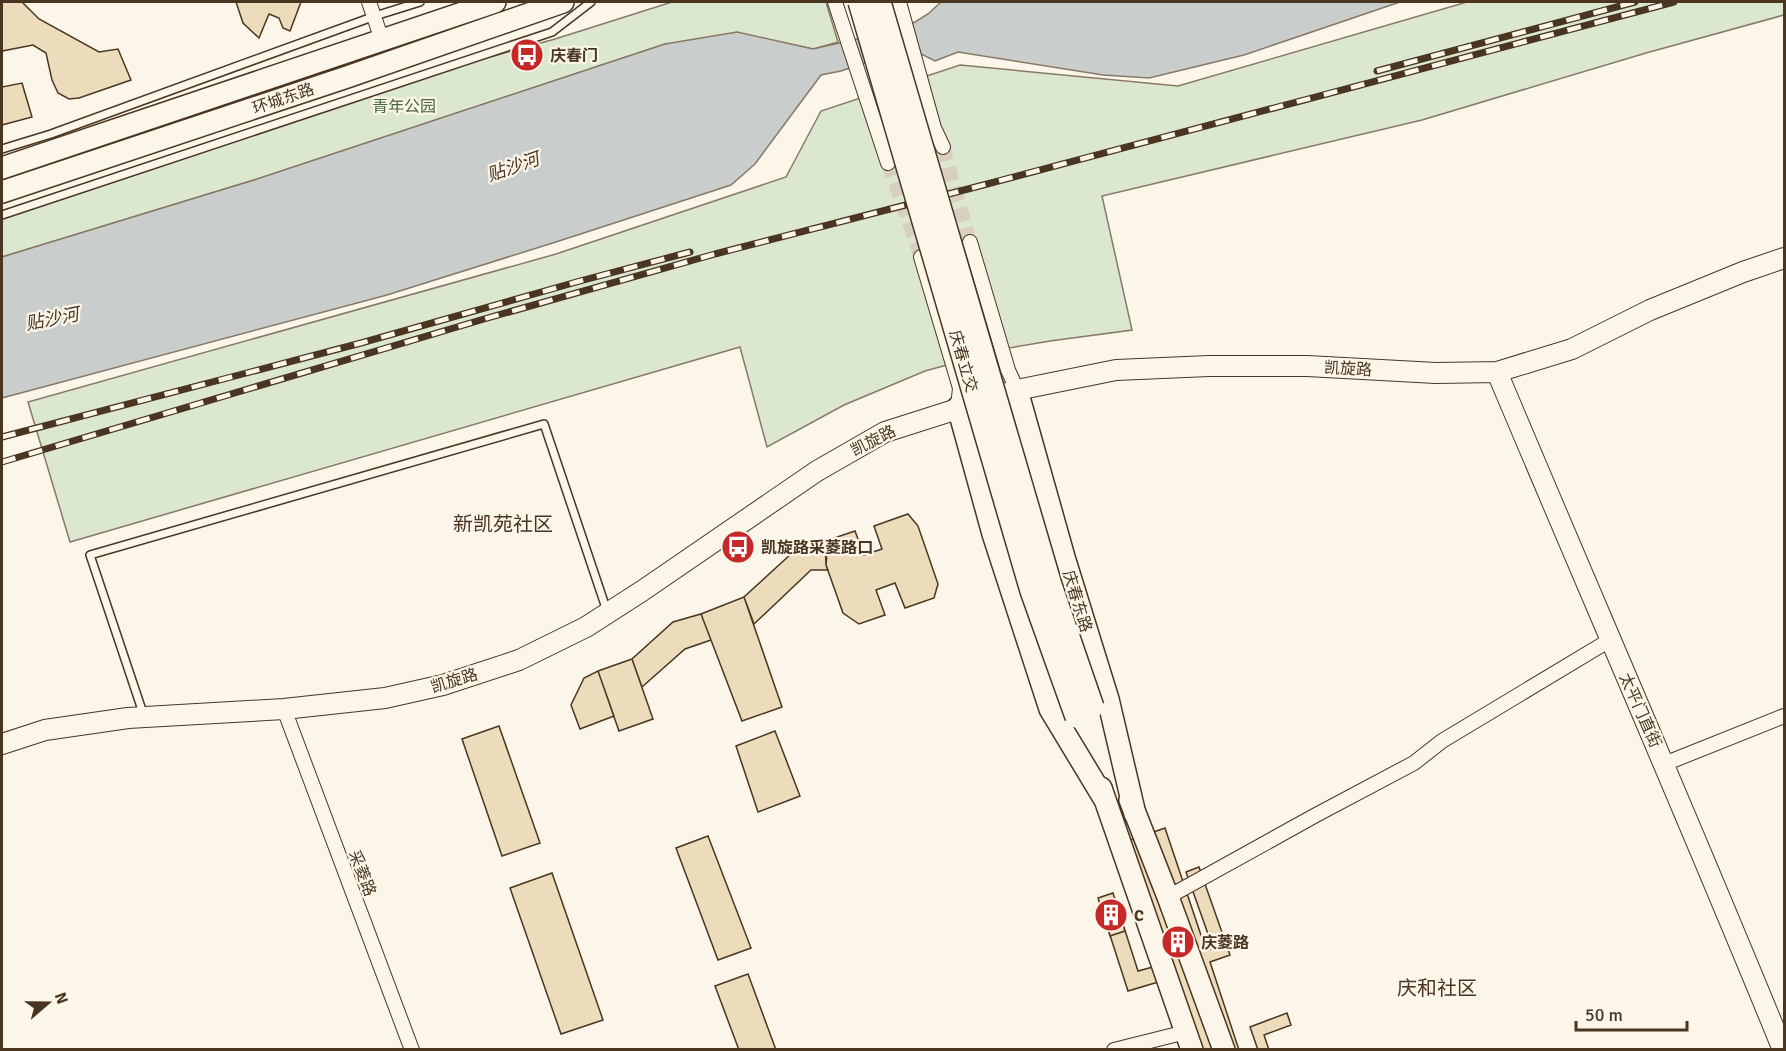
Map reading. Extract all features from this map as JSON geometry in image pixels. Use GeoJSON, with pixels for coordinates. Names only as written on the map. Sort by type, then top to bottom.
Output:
{"type":"FeatureCollection","features":[{"type":"Feature","properties":{"kind":"main road","name":"环城东路"},"geometry":{"type":"LineString","coordinates":[[2,168],[495,2]]}},
{"type":"Feature","properties":{"kind":"main road","name":"环城东路"},"geometry":{"type":"LineString","coordinates":[[2,192],[563,2]]}},
{"type":"Feature","properties":{"kind":"main road","name":"庆春立交"},"geometry":{"type":"LineString","coordinates":[[860,2],[1031,591],[1085,712]]}},
{"type":"Feature","properties":{"kind":"main road","name":"庆春立交"},"geometry":{"type":"LineString","coordinates":[[880,2],[1047,573],[1085,712]]}},
{"type":"Feature","properties":{"kind":"main road"},"geometry":{"type":"LineString","coordinates":[[1743,272],[1785,244]]}},
{"type":"Feature","properties":{"kind":"main road","name":"凯旋路"},"geometry":{"type":"LineString","coordinates":[[2,744],[45,730],[144,717],[284,709],[385,698],[443,685],[519,660],[586,627],[817,471],[885,432],[1017,390],[1116,370],[1209,366],[1307,366],[1436,373],[1497,372],[1572,349],[1650,310],[1743,272],[1785,258]]}},
{"type":"Feature","properties":{"kind":"main road","name":"太平门直街"},"geometry":{"type":"LineString","coordinates":[[1497,372],[1721,897],[1783,1050]]}},
{"type":"Feature","properties":{"kind":"main road","name":"庆春东路"},"geometry":{"type":"LineString","coordinates":[[1017,390],[1064,557],[1108,699],[1135,814]]}},
{"type":"Feature","properties":{"kind":"main road"},"geometry":{"type":"LineString","coordinates":[[958,407],[993,534],[1050,708],[1105,800]]}},
{"type":"Feature","properties":{"kind":"main road"},"geometry":{"type":"LineString","coordinates":[[1085,712],[1105,800],[1189,1041]]}},
{"type":"Feature","properties":{"kind":"main road","name":"庆春东路"},"geometry":{"type":"LineString","coordinates":[[1085,712],[1135,814],[1224,1050]]}},
{"type":"Feature","properties":{"kind":"street"},"geometry":{"type":"LineString","coordinates":[[369,2],[382,40]]}},
{"type":"Feature","properties":{"kind":"street"},"geometry":{"type":"LineString","coordinates":[[835,2],[888,162]]}},
{"type":"Feature","properties":{"kind":"street"},"geometry":{"type":"LineString","coordinates":[[899,2],[934,128],[943,147]]}},
{"type":"Feature","properties":{"kind":"street"},"geometry":{"type":"LineString","coordinates":[[970,242],[1008,370],[1017,390]]}},
{"type":"Feature","properties":{"kind":"street"},"geometry":{"type":"LineString","coordinates":[[921,257],[960,388],[958,407]]}},
{"type":"Feature","properties":{"kind":"street"},"geometry":{"type":"LineString","coordinates":[[1168,897],[1414,763],[1442,741],[1610,640]]}},
{"type":"Feature","properties":{"kind":"street","name":"采菱路"},"geometry":{"type":"LineString","coordinates":[[284,709],[412,1050]]}},
{"type":"Feature","properties":{"kind":"street"},"geometry":{"type":"LineString","coordinates":[[1664,764],[1785,716]]}},
{"type":"Feature","properties":{"kind":"street"},"geometry":{"type":"LineString","coordinates":[[1114,1050],[1189,1041]]}},
{"type":"Feature","properties":{"kind":"lane"},"geometry":{"type":"LineString","coordinates":[[2,149],[51,134],[375,16],[420,2]]}},
{"type":"Feature","properties":{"kind":"lane"},"geometry":{"type":"LineString","coordinates":[[2,215],[552,32],[591,2]]}},
{"type":"Feature","properties":{"kind":"lane"},"geometry":{"type":"LineString","coordinates":[[144,717],[90,555],[544,424],[608,613]]}},
{"type":"Feature","properties":{"kind":"green space","name":"青年公园"},"geometry":{"type":"Polygon","coordinates":[[[672,2],[826,2],[838,42],[813,49],[780,42],[665,44],[254,180],[2,257],[2,215],[390,85],[555,39],[672,2]]]}},
{"type":"Feature","properties":{"kind":"green space"},"geometry":{"type":"Polygon","coordinates":[[[1467,2],[1784,2],[1784,15],[1646,53],[1422,120],[1102,196],[1132,330],[1009,348],[925,371],[844,405],[767,447],[740,347],[70,542],[28,402],[556,254],[786,177],[821,111],[960,65],[1178,86],[1467,2]]]}},
{"type":"Feature","properties":{"kind":"water","name":"贴沙河"},"geometry":{"type":"Polygon","coordinates":[[[941,2],[1400,2],[1244,55],[1149,78],[1103,75],[958,52],[935,61],[921,54],[915,46],[841,71],[821,75],[755,164],[731,185],[387,295],[2,398],[2,257],[254,180],[665,44],[737,32],[813,49],[910,25],[928,14],[941,2]]]}},
{"type":"Feature","properties":{"kind":"building"},"geometry":{"type":"Polygon","coordinates":[[[2,2],[22,2],[39,19],[99,52],[118,49],[131,80],[79,98],[69,99],[58,93],[52,80],[46,53],[33,45],[2,51],[2,2]]]}},
{"type":"Feature","properties":{"kind":"building"},"geometry":{"type":"Polygon","coordinates":[[[236,2],[301,2],[290,31],[283,28],[279,18],[269,14],[259,38],[243,23],[236,2]]]}},
{"type":"Feature","properties":{"kind":"building"},"geometry":{"type":"Polygon","coordinates":[[[22,83],[32,117],[2,125],[2,87],[22,83]]]}},
{"type":"Feature","properties":{"kind":"building"},"geometry":{"type":"Polygon","coordinates":[[[908,514],[918,526],[938,584],[934,598],[905,608],[895,583],[876,590],[885,615],[859,624],[843,613],[826,565],[825,541],[855,531],[864,555],[882,549],[874,526],[908,514]]]}},
{"type":"Feature","properties":{"kind":"building"},"geometry":{"type":"Polygon","coordinates":[[[828,541],[826,565],[828,570],[811,570],[754,624],[744,597],[802,544],[828,541]]]}},
{"type":"Feature","properties":{"kind":"building"},"geometry":{"type":"Polygon","coordinates":[[[744,597],[782,707],[742,721],[701,614],[744,597]]]}},
{"type":"Feature","properties":{"kind":"building"},"geometry":{"type":"Polygon","coordinates":[[[701,614],[711,640],[685,649],[642,687],[632,659],[673,622],[701,614]]]}},
{"type":"Feature","properties":{"kind":"building"},"geometry":{"type":"Polygon","coordinates":[[[632,659],[653,719],[619,731],[598,671],[632,659]]]}},
{"type":"Feature","properties":{"kind":"building"},"geometry":{"type":"Polygon","coordinates":[[[598,671],[614,716],[580,729],[571,705],[584,678],[598,671]]]}},
{"type":"Feature","properties":{"kind":"building"},"geometry":{"type":"Polygon","coordinates":[[[499,726],[540,843],[502,856],[462,739],[499,726]]]}},
{"type":"Feature","properties":{"kind":"building"},"geometry":{"type":"Polygon","coordinates":[[[775,731],[800,796],[758,812],[736,746],[775,731]]]}},
{"type":"Feature","properties":{"kind":"building","name":"庆菱路"},"geometry":{"type":"Polygon","coordinates":[[[1165,828],[1206,950],[1213,948],[1186,872],[1199,867],[1230,955],[1210,962],[1239,1050],[1188,1050],[1165,980],[1128,991],[1098,898],[1113,893],[1138,971],[1160,965],[1122,843],[1165,828]]]}},
{"type":"Feature","properties":{"kind":"building"},"geometry":{"type":"Polygon","coordinates":[[[708,836],[751,948],[718,960],[676,848],[708,836]]]}},
{"type":"Feature","properties":{"kind":"building"},"geometry":{"type":"Polygon","coordinates":[[[552,873],[603,1020],[561,1034],[510,888],[552,873]]]}},
{"type":"Feature","properties":{"kind":"building","name":"C"},"geometry":{"type":"Polygon","coordinates":[[[1113,893],[1125,931],[1110,936],[1098,898],[1113,893]]]}},
{"type":"Feature","properties":{"kind":"building"},"geometry":{"type":"Polygon","coordinates":[[[748,974],[776,1050],[739,1050],[715,986],[748,974]]]}},
{"type":"Feature","properties":{"kind":"building"},"geometry":{"type":"Polygon","coordinates":[[[1287,1013],[1291,1025],[1264,1035],[1269,1050],[1258,1050],[1250,1027],[1287,1013]]]}},
{"type":"Feature","properties":{"kind":"tunnel"},"geometry":{"type":"LineString","coordinates":[[943,147],[970,242]]}},
{"type":"Feature","properties":{"kind":"tunnel"},"geometry":{"type":"LineString","coordinates":[[888,163],[921,257]]}},
{"type":"Feature","properties":{"kind":"railway"},"geometry":{"type":"LineString","coordinates":[[1377,71],[1635,2]]}},
{"type":"Feature","properties":{"kind":"railway"},"geometry":{"type":"LineString","coordinates":[[2,462],[484,319],[715,254],[1674,2]]}},
{"type":"Feature","properties":{"kind":"railway"},"geometry":{"type":"LineString","coordinates":[[2,437],[361,343],[690,252]]}},
{"type":"Feature","properties":{"kind":"place","name":"庆春门"},"geometry":{"type":"Point","coordinates":[527,55]}},
{"type":"Feature","properties":{"kind":"place","name":"凯旋路采菱路口"},"geometry":{"type":"Point","coordinates":[738,547]}},
{"type":"Feature","properties":{"kind":"place","name":"C"},"geometry":{"type":"Point","coordinates":[1111,915]}},
{"type":"Feature","properties":{"kind":"place","name":"庆菱路"},"geometry":{"type":"Point","coordinates":[1178,942]}},
{"type":"Feature","properties":{"kind":"district","name":"新凯苑社区"},"geometry":{"type":"Point","coordinates":[503,524]}},
{"type":"Feature","properties":{"kind":"district","name":"庆和社区"},"geometry":{"type":"Point","coordinates":[1437,988]}}]}
